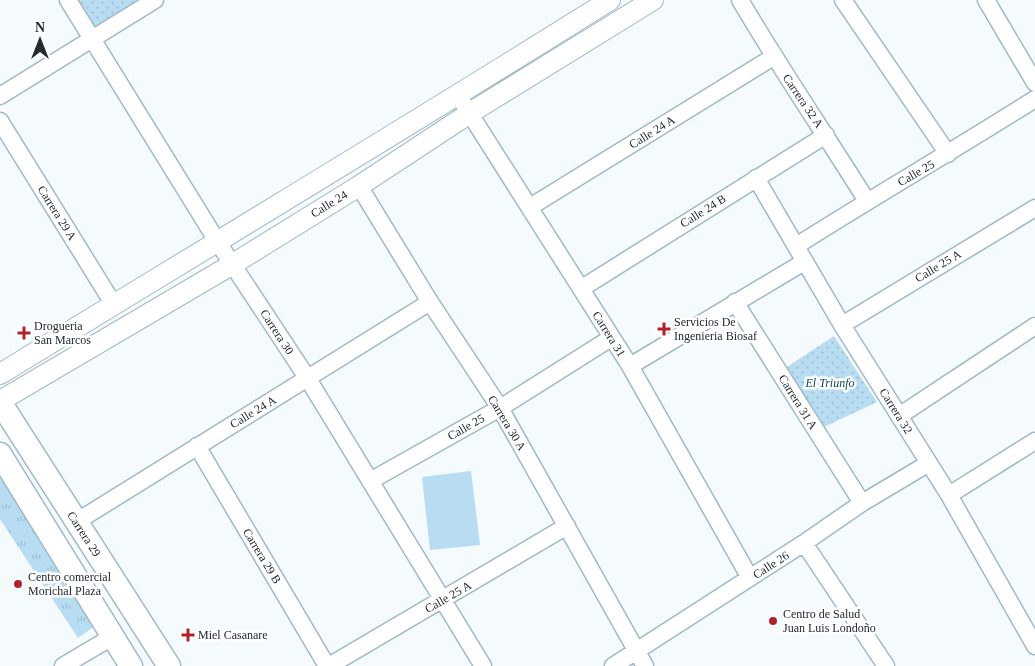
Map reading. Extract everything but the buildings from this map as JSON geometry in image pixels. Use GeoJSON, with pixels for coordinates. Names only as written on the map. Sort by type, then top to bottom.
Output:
{"type":"FeatureCollection","features":[{"type":"Feature","properties":{"kind":"main road","name":"Carrera 29"},"geometry":{"type":"LineString","coordinates":[[0,402],[169,666]]}},
{"type":"Feature","properties":{"kind":"main road"},"geometry":{"type":"LineString","coordinates":[[0,454],[131,666]]}},
{"type":"Feature","properties":{"kind":"street","name":"Carrera 30"},"geometry":{"type":"LineString","coordinates":[[68,0],[217,241],[308,379],[483,666]]}},
{"type":"Feature","properties":{"kind":"street"},"geometry":{"type":"LineString","coordinates":[[0,96],[155,0]]}},
{"type":"Feature","properties":{"kind":"street"},"geometry":{"type":"LineString","coordinates":[[0,374],[458,95],[610,0]]}},
{"type":"Feature","properties":{"kind":"street","name":"Calle 24"},"geometry":{"type":"LineString","coordinates":[[0,402],[359,186],[626,8],[653,0]]}},
{"type":"Feature","properties":{"kind":"street","name":"Carrera 32 A"},"geometry":{"type":"LineString","coordinates":[[740,0],[867,201]]}},
{"type":"Feature","properties":{"kind":"street"},"geometry":{"type":"LineString","coordinates":[[843,0],[948,154]]}},
{"type":"Feature","properties":{"kind":"street"},"geometry":{"type":"LineString","coordinates":[[986,0],[1035,82]]}},
{"type":"Feature","properties":{"kind":"street","name":"Calle 24 A"},"geometry":{"type":"LineString","coordinates":[[530,207],[774,56]]}},
{"type":"Feature","properties":{"kind":"street","name":"Carrera 31"},"geometry":{"type":"LineString","coordinates":[[458,95],[630,366],[750,578]]}},
{"type":"Feature","properties":{"kind":"street","name":"Calle 25"},"geometry":{"type":"LineString","coordinates":[[796,246],[1035,99]]}},
{"type":"Feature","properties":{"kind":"street","name":"Carrera 29 A"},"geometry":{"type":"LineString","coordinates":[[0,121],[114,305]]}},
{"type":"Feature","properties":{"kind":"street","name":"Calle 24 B"},"geometry":{"type":"LineString","coordinates":[[582,288],[826,135]]}},
{"type":"Feature","properties":{"kind":"street","name":"Carrera 32"},"geometry":{"type":"LineString","coordinates":[[756,178],[804,262],[898,416],[949,495],[1035,646]]}},
{"type":"Feature","properties":{"kind":"street","name":"Carrera 30 A"},"geometry":{"type":"LineString","coordinates":[[359,186],[430,302],[500,408],[645,666]]}},
{"type":"Feature","properties":{"kind":"street","name":"Calle 25 A"},"geometry":{"type":"LineString","coordinates":[[842,324],[1035,208]]}},
{"type":"Feature","properties":{"kind":"street"},"geometry":{"type":"LineString","coordinates":[[630,366],[804,262]]}},
{"type":"Feature","properties":{"kind":"street","name":"Calle 24 A"},"geometry":{"type":"LineString","coordinates":[[76,522],[430,302]]}},
{"type":"Feature","properties":{"kind":"street","name":"Carrera 31 A"},"geometry":{"type":"LineString","coordinates":[[735,302],[862,503]]}},
{"type":"Feature","properties":{"kind":"street"},"geometry":{"type":"LineString","coordinates":[[898,416],[1035,326]]}},
{"type":"Feature","properties":{"kind":"street","name":"Calle 25"},"geometry":{"type":"LineString","coordinates":[[370,481],[500,408],[611,338]]}},
{"type":"Feature","properties":{"kind":"street"},"geometry":{"type":"LineString","coordinates":[[949,495],[1035,441]]}},
{"type":"Feature","properties":{"kind":"street","name":"Carrera 29 B"},"geometry":{"type":"LineString","coordinates":[[197,446],[328,666]]}},
{"type":"Feature","properties":{"kind":"street","name":"Calle 26"},"geometry":{"type":"LineString","coordinates":[[613,666],[804,543],[862,503],[929,463]]}},
{"type":"Feature","properties":{"kind":"street","name":"Calle 25 A"},"geometry":{"type":"LineString","coordinates":[[328,666],[567,526]]}},
{"type":"Feature","properties":{"kind":"street"},"geometry":{"type":"LineString","coordinates":[[804,543],[886,666]]}},
{"type":"Feature","properties":{"kind":"street"},"geometry":{"type":"LineString","coordinates":[[63,666],[112,637]]}},
{"type":"Feature","properties":{"kind":"green space"},"geometry":{"type":"Polygon","coordinates":[[[76,0],[141,0],[98,28],[93,27],[76,0]]]}},
{"type":"Feature","properties":{"kind":"green space","name":"El Triunfo"},"geometry":{"type":"Polygon","coordinates":[[[834,336],[877,402],[824,427],[787,367],[834,336]]]}},
{"type":"Feature","properties":{"kind":"green space"},"geometry":{"type":"Polygon","coordinates":[[[0,466],[99,623],[78,638],[0,519],[0,466]]]}},
{"type":"Feature","properties":{"kind":"green space"},"geometry":{"type":"Polygon","coordinates":[[[471,471],[480,545],[430,550],[422,477],[471,471]]]}},
{"type":"Feature","properties":{"kind":"place","name":"Servicios De Ingenieria Biosaf"},"geometry":{"type":"Point","coordinates":[664,329]}},
{"type":"Feature","properties":{"kind":"place","name":"Drogueria San Marcos"},"geometry":{"type":"Point","coordinates":[24,333]}},
{"type":"Feature","properties":{"kind":"place","name":"Centro comercial Morichal Plaza"},"geometry":{"type":"Point","coordinates":[18,584]}},
{"type":"Feature","properties":{"kind":"place","name":"Centro de Salud Juan Luis Londoño"},"geometry":{"type":"Point","coordinates":[773,621]}},
{"type":"Feature","properties":{"kind":"place","name":"Miel Casanare"},"geometry":{"type":"Point","coordinates":[188,635]}}]}
